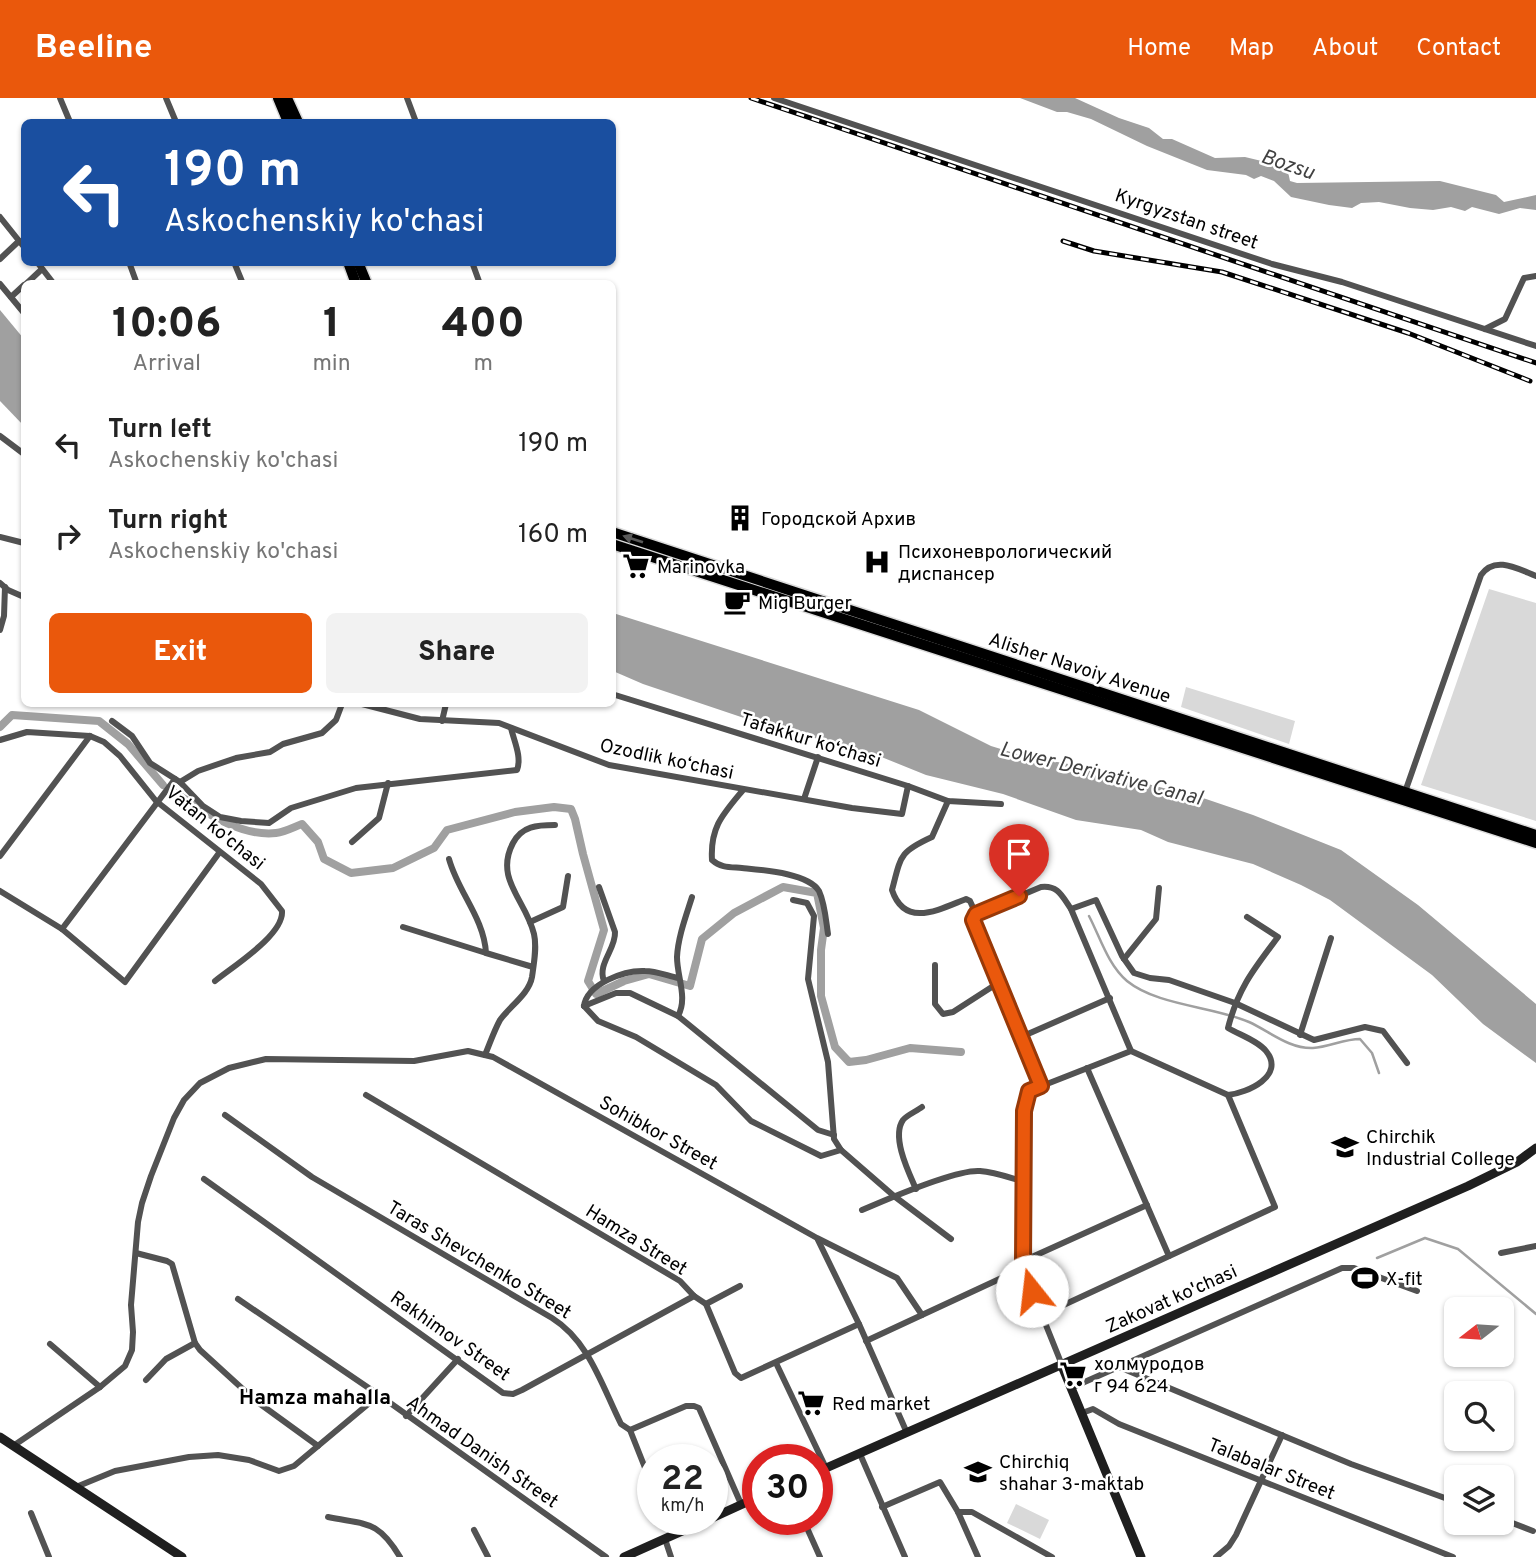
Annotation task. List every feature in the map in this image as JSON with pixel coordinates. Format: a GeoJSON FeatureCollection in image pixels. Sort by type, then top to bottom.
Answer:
{"type":"FeatureCollection","features":[{"type":"Feature","properties":{"kind":"main road"},"geometry":{"type":"LineString","coordinates":[[278,98],[288,119]]}},
{"type":"Feature","properties":{"kind":"main road"},"geometry":{"type":"LineString","coordinates":[[288,98],[297,119]]}},
{"type":"Feature","properties":{"kind":"main road","name":"Alisher Navoiy Avenue"},"geometry":{"type":"LineString","coordinates":[[616,534],[745,581],[1404,796],[1536,843]]}},
{"type":"Feature","properties":{"kind":"main road","name":"Alisher Navoiy Avenue"},"geometry":{"type":"LineString","coordinates":[[616,545],[745,581]]}},
{"type":"Feature","properties":{"kind":"main road","name":"Alisher Navoiy Avenue"},"geometry":{"type":"LineString","coordinates":[[1404,796],[1536,835]]}},
{"type":"Feature","properties":{"kind":"main road","name":"Zakovat ko'chasi"},"geometry":{"type":"LineString","coordinates":[[833,1465],[1468,1186],[1517,1162],[1536,1148]]}},
{"type":"Feature","properties":{"kind":"main road"},"geometry":{"type":"LineString","coordinates":[[1062,1366],[1141,1557]]}},
{"type":"Feature","properties":{"kind":"main road"},"geometry":{"type":"LineString","coordinates":[[0,1437],[182,1557]]}},
{"type":"Feature","properties":{"kind":"main road"},"geometry":{"type":"LineString","coordinates":[[728,1510],[741,1504]]}},
{"type":"Feature","properties":{"kind":"main road"},"geometry":{"type":"LineString","coordinates":[[624,1557],[674,1535]]}},
{"type":"Feature","properties":{"kind":"street"},"geometry":{"type":"LineString","coordinates":[[60,98],[69,119]]}},
{"type":"Feature","properties":{"kind":"street"},"geometry":{"type":"LineString","coordinates":[[166,98],[175,119]]}},
{"type":"Feature","properties":{"kind":"street"},"geometry":{"type":"LineString","coordinates":[[407,98],[415,119]]}},
{"type":"Feature","properties":{"kind":"street","name":"Kyrgyzstan street"},"geometry":{"type":"LineString","coordinates":[[774,98],[1272,264],[1342,282],[1536,346]]}},
{"type":"Feature","properties":{"kind":"street"},"geometry":{"type":"LineString","coordinates":[[1,221],[21,243]]}},
{"type":"Feature","properties":{"kind":"street"},"geometry":{"type":"LineString","coordinates":[[0,259],[19,241]]}},
{"type":"Feature","properties":{"kind":"street"},"geometry":{"type":"LineString","coordinates":[[40,266],[51,280]]}},
{"type":"Feature","properties":{"kind":"street"},"geometry":{"type":"LineString","coordinates":[[30,280],[42,269]]}},
{"type":"Feature","properties":{"kind":"street"},"geometry":{"type":"LineString","coordinates":[[1485,329],[1505,319],[1524,278],[1536,275]]}},
{"type":"Feature","properties":{"kind":"street"},"geometry":{"type":"LineString","coordinates":[[0,284],[21,309]]}},
{"type":"Feature","properties":{"kind":"street"},"geometry":{"type":"LineString","coordinates":[[11,297],[21,288]]}},
{"type":"Feature","properties":{"kind":"street"},"geometry":{"type":"LineString","coordinates":[[0,436],[21,452]]}},
{"type":"Feature","properties":{"kind":"street"},"geometry":{"type":"LineString","coordinates":[[0,537],[21,542]]}},
{"type":"Feature","properties":{"kind":"street"},"geometry":{"type":"LineString","coordinates":[[1404,796],[1477,584],[1488,567],[1504,564],[1536,576]]}},
{"type":"Feature","properties":{"kind":"street"},"geometry":{"type":"LineString","coordinates":[[2,585],[21,595]]}},
{"type":"Feature","properties":{"kind":"street"},"geometry":{"type":"LineString","coordinates":[[0,630],[4,616],[2,585]]}},
{"type":"Feature","properties":{"kind":"street","name":"Tafakkur ko‘chasi"},"geometry":{"type":"LineString","coordinates":[[616,695],[818,757],[948,801],[1001,804]]}},
{"type":"Feature","properties":{"kind":"street"},"geometry":{"type":"LineString","coordinates":[[62,929],[156,801],[178,780],[236,758],[253,757],[270,752],[283,744],[322,733],[336,720],[340,707]]}},
{"type":"Feature","properties":{"kind":"street","name":"Ozodlik ko‘chasi"},"geometry":{"type":"LineString","coordinates":[[374,707],[420,719],[499,723],[609,765],[743,790],[900,814],[903,812],[908,786]]}},
{"type":"Feature","properties":{"kind":"street"},"geometry":{"type":"LineString","coordinates":[[442,721],[445,707]]}},
{"type":"Feature","properties":{"kind":"street"},"geometry":{"type":"LineString","coordinates":[[112,721],[132,736],[150,763],[178,780],[202,806],[226,818],[265,824],[286,810],[356,788],[517,770],[518,755],[511,728]]}},
{"type":"Feature","properties":{"kind":"street","name":"Vatan ko'chasi"},"geometry":{"type":"LineString","coordinates":[[0,740],[27,732],[90,736],[104,742],[120,756],[156,801],[261,884],[282,911],[283,918],[269,938],[215,981]]}},
{"type":"Feature","properties":{"kind":"street"},"geometry":{"type":"LineString","coordinates":[[0,856],[90,736]]}},
{"type":"Feature","properties":{"kind":"street"},"geometry":{"type":"LineString","coordinates":[[804,799],[818,757]]}},
{"type":"Feature","properties":{"kind":"street"},"geometry":{"type":"LineString","coordinates":[[352,842],[379,818],[388,783]]}},
{"type":"Feature","properties":{"kind":"street"},"geometry":{"type":"LineString","coordinates":[[743,790],[719,819],[711,844],[712,860],[719,866],[757,869],[798,877],[811,883],[821,897],[828,934]]}},
{"type":"Feature","properties":{"kind":"street"},"geometry":{"type":"LineString","coordinates":[[948,801],[932,837],[910,848],[902,857],[892,890],[900,906],[911,912],[939,911],[966,899],[970,901],[976,914]]}},
{"type":"Feature","properties":{"kind":"street"},"geometry":{"type":"LineString","coordinates":[[13,1446],[100,1387],[125,1366],[132,1350],[131,1305],[138,1222],[150,1176],[184,1100],[200,1083],[229,1068],[266,1059],[414,1061],[460,1051],[485,1055],[502,1018],[527,989],[533,967],[535,948],[530,922],[506,872],[509,854],[518,835],[527,828],[555,825]]}},
{"type":"Feature","properties":{"kind":"street"},"geometry":{"type":"LineString","coordinates":[[0,891],[62,929],[122,981],[127,981],[219,853]]}},
{"type":"Feature","properties":{"kind":"street"},"geometry":{"type":"LineString","coordinates":[[449,859],[453,874],[471,905],[485,940],[486,953]]}},
{"type":"Feature","properties":{"kind":"street"},"geometry":{"type":"LineString","coordinates":[[530,922],[563,906],[568,876]]}},
{"type":"Feature","properties":{"kind":"street"},"geometry":{"type":"LineString","coordinates":[[599,887],[616,939],[602,971],[604,981]]}},
{"type":"Feature","properties":{"kind":"street"},"geometry":{"type":"LineString","coordinates":[[1041,1086],[973,920],[976,914],[1041,887],[1058,889],[1071,909],[1131,1051],[1228,1095],[1242,1093],[1265,1079],[1271,1061],[1261,1046],[1228,1028],[1234,1003],[1248,977],[1278,937],[1247,917]]}},
{"type":"Feature","properties":{"kind":"street"},"geometry":{"type":"LineString","coordinates":[[1124,959],[1156,919],[1159,888]]}},
{"type":"Feature","properties":{"kind":"street"},"geometry":{"type":"LineString","coordinates":[[678,1016],[683,1004],[678,978],[678,948],[692,897]]}},
{"type":"Feature","properties":{"kind":"street"},"geometry":{"type":"LineString","coordinates":[[793,900],[807,903],[814,916],[808,979],[828,1062],[834,1135],[841,1150],[894,1196],[951,1239]]}},
{"type":"Feature","properties":{"kind":"street"},"geometry":{"type":"LineString","coordinates":[[1071,909],[1096,900],[1124,959],[1134,973],[1169,980],[1234,1003],[1314,1040],[1365,1027],[1374,1028],[1383,1031],[1407,1062]]}},
{"type":"Feature","properties":{"kind":"street"},"geometry":{"type":"LineString","coordinates":[[403,927],[533,967]]}},
{"type":"Feature","properties":{"kind":"street"},"geometry":{"type":"LineString","coordinates":[[1300,1035],[1331,938]]}},
{"type":"Feature","properties":{"kind":"street"},"geometry":{"type":"LineString","coordinates":[[935,965],[935,1004],[943,1014],[953,1012],[998,983]]}},
{"type":"Feature","properties":{"kind":"street"},"geometry":{"type":"LineString","coordinates":[[584,1006],[585,999],[604,981],[646,971],[678,978]]}},
{"type":"Feature","properties":{"kind":"street"},"geometry":{"type":"LineString","coordinates":[[584,1006],[616,993],[630,993],[678,1016],[818,1130],[834,1135]]}},
{"type":"Feature","properties":{"kind":"street"},"geometry":{"type":"LineString","coordinates":[[1021,1037],[1110,998]]}},
{"type":"Feature","properties":{"kind":"street"},"geometry":{"type":"LineString","coordinates":[[584,1006],[598,1021],[636,1037],[716,1086],[751,1121],[821,1156],[841,1150]]}},
{"type":"Feature","properties":{"kind":"street"},"geometry":{"type":"LineString","coordinates":[[1062,1366],[1023,1264],[1024,1111],[1029,1091],[1131,1051]]}},
{"type":"Feature","properties":{"kind":"street","name":"Sohibkor Street"},"geometry":{"type":"LineString","coordinates":[[485,1055],[817,1238],[897,1278],[922,1315]]}},
{"type":"Feature","properties":{"kind":"street"},"geometry":{"type":"LineString","coordinates":[[1087,1068],[1169,1256]]}},
{"type":"Feature","properties":{"kind":"street","name":"Hamza Street"},"geometry":{"type":"LineString","coordinates":[[366,1095],[680,1281],[706,1304]]}},
{"type":"Feature","properties":{"kind":"street"},"geometry":{"type":"LineString","coordinates":[[1042,1315],[1275,1207],[1228,1095]]}},
{"type":"Feature","properties":{"kind":"street"},"geometry":{"type":"LineString","coordinates":[[916,1189],[905,1165],[899,1135],[903,1120],[922,1107]]}},
{"type":"Feature","properties":{"kind":"street","name":"Taras Shevchenko Street"},"geometry":{"type":"LineString","coordinates":[[225,1115],[312,1177],[563,1325],[575,1336],[587,1354],[621,1424],[630,1430],[637,1448]]}},
{"type":"Feature","properties":{"kind":"street"},"geometry":{"type":"LineString","coordinates":[[862,1210],[894,1196],[978,1170],[1022,1181]]}},
{"type":"Feature","properties":{"kind":"street","name":"Rakhimov Street"},"geometry":{"type":"LineString","coordinates":[[204,1179],[503,1393],[513,1394],[694,1296]]}},
{"type":"Feature","properties":{"kind":"street"},"geometry":{"type":"LineString","coordinates":[[866,1341],[1147,1205]]}},
{"type":"Feature","properties":{"kind":"street"},"geometry":{"type":"LineString","coordinates":[[817,1238],[908,1434]]}},
{"type":"Feature","properties":{"kind":"street"},"geometry":{"type":"LineString","coordinates":[[1501,1253],[1536,1246]]}},
{"type":"Feature","properties":{"kind":"street"},"geometry":{"type":"LineString","coordinates":[[136,1253],[172,1264],[195,1343],[200,1350],[230,1380],[318,1446]]}},
{"type":"Feature","properties":{"kind":"street"},"geometry":{"type":"LineString","coordinates":[[1071,1388],[1348,1266],[1417,1291]]}},
{"type":"Feature","properties":{"kind":"street"},"geometry":{"type":"LineString","coordinates":[[740,1286],[706,1304],[736,1373],[741,1378],[859,1324]]}},
{"type":"Feature","properties":{"kind":"street","name":"Ahmad Danish Street"},"geometry":{"type":"LineString","coordinates":[[238,1299],[379,1395],[606,1557]]}},
{"type":"Feature","properties":{"kind":"street"},"geometry":{"type":"LineString","coordinates":[[146,1380],[166,1359],[195,1343]]}},
{"type":"Feature","properties":{"kind":"street"},"geometry":{"type":"LineString","coordinates":[[50,1344],[100,1387]]}},
{"type":"Feature","properties":{"kind":"street"},"geometry":{"type":"LineString","coordinates":[[406,1416],[458,1359]]}},
{"type":"Feature","properties":{"kind":"street"},"geometry":{"type":"LineString","coordinates":[[776,1363],[811,1444]]}},
{"type":"Feature","properties":{"kind":"street"},"geometry":{"type":"LineString","coordinates":[[1119,1367],[1350,1464],[1444,1498]]}},
{"type":"Feature","properties":{"kind":"street"},"geometry":{"type":"LineString","coordinates":[[76,1487],[115,1471],[189,1457],[218,1455],[249,1460],[279,1471],[286,1470],[379,1395]]}},
{"type":"Feature","properties":{"kind":"street"},"geometry":{"type":"LineString","coordinates":[[630,1430],[686,1406],[699,1408],[741,1504]]}},
{"type":"Feature","properties":{"kind":"street","name":"Talabalar Street"},"geometry":{"type":"LineString","coordinates":[[1082,1413],[1093,1409],[1119,1424],[1453,1557]]}},
{"type":"Feature","properties":{"kind":"street"},"geometry":{"type":"LineString","coordinates":[[1216,1557],[1229,1546],[1236,1535],[1282,1435]]}},
{"type":"Feature","properties":{"kind":"street"},"geometry":{"type":"LineString","coordinates":[[860,1454],[905,1557]]}},
{"type":"Feature","properties":{"kind":"street"},"geometry":{"type":"LineString","coordinates":[[882,1507],[940,1482],[958,1512],[978,1557]]}},
{"type":"Feature","properties":{"kind":"street"},"geometry":{"type":"LineString","coordinates":[[958,1512],[972,1512],[1052,1557]]}},
{"type":"Feature","properties":{"kind":"street"},"geometry":{"type":"LineString","coordinates":[[31,1513],[49,1557]]}},
{"type":"Feature","properties":{"kind":"street"},"geometry":{"type":"LineString","coordinates":[[328,1517],[371,1525],[384,1533],[400,1557]]}},
{"type":"Feature","properties":{"kind":"street"},"geometry":{"type":"LineString","coordinates":[[1514,1524],[1533,1531]]}},
{"type":"Feature","properties":{"kind":"street"},"geometry":{"type":"LineString","coordinates":[[474,1530],[488,1557]]}},
{"type":"Feature","properties":{"kind":"street"},"geometry":{"type":"LineString","coordinates":[[810,1535],[820,1557]]}},
{"type":"Feature","properties":{"kind":"street"},"geometry":{"type":"LineString","coordinates":[[665,1539],[671,1557]]}},
{"type":"Feature","properties":{"kind":"shaded area"},"geometry":{"type":"Polygon","coordinates":[[[1489,589],[1536,603],[1536,821],[1421,785],[1489,589]]]}},
{"type":"Feature","properties":{"kind":"shaded area"},"geometry":{"type":"Polygon","coordinates":[[[1186,687],[1295,721],[1289,744],[1181,707],[1186,687]]]}},
{"type":"Feature","properties":{"kind":"shaded area"},"geometry":{"type":"Polygon","coordinates":[[[1016,1504],[1049,1520],[1040,1539],[1007,1523],[1016,1504]]]}},
{"type":"Feature","properties":{"kind":"water","name":"Bozsu"},"geometry":{"type":"Polygon","coordinates":[[[1020,98],[1075,98],[1149,128],[1163,139],[1172,139],[1215,158],[1245,157],[1287,167],[1290,181],[1297,183],[1440,181],[1496,195],[1504,202],[1536,195],[1536,210],[1520,208],[1499,214],[1472,207],[1465,211],[1451,207],[1433,210],[1379,202],[1361,203],[1352,208],[1291,197],[1274,181],[1261,176],[1254,179],[1246,175],[1207,170],[1147,146],[1091,119],[1057,112],[1020,98]]]}},
{"type":"Feature","properties":{"kind":"water"},"geometry":{"type":"Polygon","coordinates":[[[0,310],[21,335],[21,423],[0,401],[0,310]]]}},
{"type":"Feature","properties":{"kind":"water","name":"Lower Derivative Canal"},"geometry":{"type":"Polygon","coordinates":[[[616,614],[919,710],[991,746],[1206,799],[1341,850],[1418,905],[1536,1004],[1536,1063],[1483,1024],[1432,975],[1330,900],[1253,864],[1168,842],[1141,830],[1076,820],[1003,794],[926,775],[879,756],[747,719],[616,672],[616,614]]]}},
{"type":"Feature","properties":{"kind":"waterway"},"geometry":{"type":"LineString","coordinates":[[0,727],[12,715],[99,721],[128,744],[163,785]]}},
{"type":"Feature","properties":{"kind":"waterway"},"geometry":{"type":"LineString","coordinates":[[172,791],[221,821],[248,831],[276,833],[302,824],[318,842],[324,859],[351,873],[393,868],[434,848],[447,830],[515,812],[554,807],[571,809],[604,930],[588,981],[596,994],[624,981],[649,974],[690,986],[702,939],[734,913],[783,887],[817,893],[824,928],[821,996],[835,1047],[849,1062],[910,1048],[961,1052]]}},
{"type":"Feature","properties":{"kind":"waterway"},"geometry":{"type":"LineString","coordinates":[[1089,916],[1115,967],[1127,981],[1140,989],[1169,1001],[1249,1022],[1280,1039],[1304,1048],[1360,1039],[1372,1053],[1379,1073]]}},
{"type":"Feature","properties":{"kind":"waterway"},"geometry":{"type":"LineString","coordinates":[[1377,1258],[1425,1238],[1458,1249],[1536,1314]]}},
{"type":"Feature","properties":{"kind":"railway"},"geometry":{"type":"LineString","coordinates":[[751,98],[1536,363]]}},
{"type":"Feature","properties":{"kind":"railway"},"geometry":{"type":"LineString","coordinates":[[1063,241],[1094,251],[1222,272],[1408,333],[1530,381]]}},
{"type":"Feature","properties":{"kind":"place","name":"Городской Архив"},"geometry":{"type":"Point","coordinates":[740,518]}},
{"type":"Feature","properties":{"kind":"place","name":"Психоневрологический диспансер"},"geometry":{"type":"Point","coordinates":[877,562]}},
{"type":"Feature","properties":{"kind":"place","name":"Marinovka"},"geometry":{"type":"Point","coordinates":[636,566]}},
{"type":"Feature","properties":{"kind":"place","name":"Mig Burger"},"geometry":{"type":"Point","coordinates":[737,602]}},
{"type":"Feature","properties":{"kind":"place","name":"Chirchik Industrial College"},"geometry":{"type":"Point","coordinates":[1345,1147]}},
{"type":"Feature","properties":{"kind":"place","name":"X-fit"},"geometry":{"type":"Point","coordinates":[1365,1278]}},
{"type":"Feature","properties":{"kind":"place","name":"холмуродов г 94 624"},"geometry":{"type":"Point","coordinates":[1073,1374]}},
{"type":"Feature","properties":{"kind":"place","name":"Red market"},"geometry":{"type":"Point","coordinates":[811,1403]}},
{"type":"Feature","properties":{"kind":"place","name":"Chirchiq shahar 3-maktab"},"geometry":{"type":"Point","coordinates":[978,1472]}},
{"type":"Feature","properties":{"kind":"district","name":"Hamza mahalla"},"geometry":{"type":"Point","coordinates":[315,1397]}},
{"type":"Feature","properties":{"kind":"route"},"geometry":{"type":"LineString","coordinates":[[1019,896],[976,914],[973,920],[1041,1086],[1029,1091],[1024,1111],[1023,1268],[1032,1291]]}}]}
